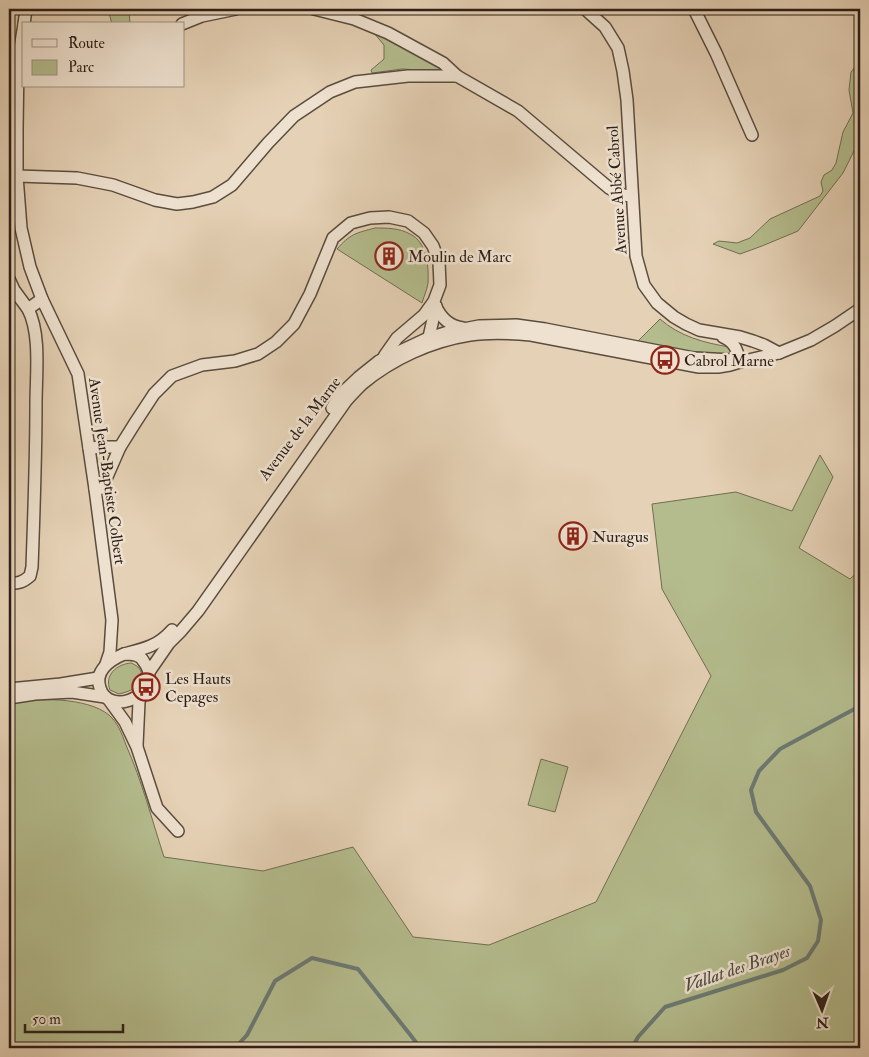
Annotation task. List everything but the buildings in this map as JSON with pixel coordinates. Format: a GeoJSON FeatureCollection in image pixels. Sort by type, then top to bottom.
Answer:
{"type":"FeatureCollection","features":[{"type":"Feature","properties":{"kind":"street","name":"Avenue Jean-Baptiste Colbert"},"geometry":{"type":"LineString","coordinates":[[24,22],[26,9]]}},
{"type":"Feature","properties":{"kind":"street"},"geometry":{"type":"LineString","coordinates":[[185,23],[202,16],[236,9]]}},
{"type":"Feature","properties":{"kind":"street"},"geometry":{"type":"LineString","coordinates":[[314,9],[354,19],[388,33],[443,63],[457,76],[518,111],[609,188],[632,196]]}},
{"type":"Feature","properties":{"kind":"street","name":"Avenue Abbé Cabrol"},"geometry":{"type":"LineString","coordinates":[[585,9],[605,26],[618,48],[623,71],[627,100],[636,256],[644,285],[657,303],[674,317],[699,330],[740,337],[764,345],[779,353]]}},
{"type":"Feature","properties":{"kind":"street"},"geometry":{"type":"LineString","coordinates":[[694,9],[716,53],[752,135]]}},
{"type":"Feature","properties":{"kind":"street","name":"Avenue Jean-Baptiste Colbert"},"geometry":{"type":"LineString","coordinates":[[22,37],[18,61],[17,176],[21,228],[30,267],[42,299],[78,374],[112,620],[110,652],[106,664]]}},
{"type":"Feature","properties":{"kind":"street"},"geometry":{"type":"LineString","coordinates":[[17,176],[77,178],[113,185],[155,200],[177,204],[193,202],[213,197],[232,185],[294,116],[330,92],[355,82],[408,76],[457,76]]}},
{"type":"Feature","properties":{"kind":"street"},"geometry":{"type":"LineString","coordinates":[[95,489],[102,488],[120,447],[154,394],[172,376],[202,365],[235,361],[258,354],[276,342],[294,324],[310,294],[333,238],[351,223],[370,218],[389,217],[408,221],[424,233],[433,246],[438,262],[440,285],[424,343],[412,336],[412,326]]}},
{"type":"Feature","properties":{"kind":"street"},"geometry":{"type":"LineString","coordinates":[[9,279],[34,321],[36,351],[32,567],[30,576],[25,581],[17,584],[9,583]]}},
{"type":"Feature","properties":{"kind":"street"},"geometry":{"type":"LineString","coordinates":[[28,309],[42,299]]}},
{"type":"Feature","properties":{"kind":"street"},"geometry":{"type":"LineString","coordinates":[[383,359],[398,338],[435,303]]}},
{"type":"Feature","properties":{"kind":"street"},"geometry":{"type":"LineString","coordinates":[[435,303],[445,321],[455,327],[465,329]]}},
{"type":"Feature","properties":{"kind":"street","name":"Avenue de la Marne"},"geometry":{"type":"LineString","coordinates":[[149,672],[169,643],[198,611],[346,401],[361,385],[382,369],[424,343],[471,335],[504,333],[531,335],[699,367],[718,367],[779,353],[811,340],[835,326],[858,309]]}},
{"type":"Feature","properties":{"kind":"street","name":"Avenue de la Marne"},"geometry":{"type":"LineString","coordinates":[[124,654],[150,647],[170,632],[187,612],[341,394],[359,377],[383,359],[465,329],[480,326],[516,325],[694,358],[725,359],[740,362]]}},
{"type":"Feature","properties":{"kind":"street"},"geometry":{"type":"LineString","coordinates":[[717,334],[734,343],[740,362]]}},
{"type":"Feature","properties":{"kind":"street"},"geometry":{"type":"LineString","coordinates":[[89,448],[120,447]]}},
{"type":"Feature","properties":{"kind":"street"},"geometry":{"type":"LineString","coordinates":[[137,747],[138,702],[150,679],[147,665],[141,658],[124,654],[106,664],[100,672],[98,684],[101,692],[125,722],[137,747],[157,808],[178,831]]}},
{"type":"Feature","properties":{"kind":"street"},"geometry":{"type":"LineString","coordinates":[[9,689],[98,678]]}},
{"type":"Feature","properties":{"kind":"street"},"geometry":{"type":"LineString","coordinates":[[9,698],[35,694],[72,692],[118,702],[127,701],[142,692]]}},
{"type":"Feature","properties":{"kind":"green space"},"geometry":{"type":"Polygon","coordinates":[[[108,9],[129,9],[130,22],[111,22],[108,9]]]}},
{"type":"Feature","properties":{"kind":"green space"},"geometry":{"type":"Polygon","coordinates":[[[374,33],[442,67],[442,70],[402,69],[372,73],[371,70],[384,59],[384,45],[374,33]]]}},
{"type":"Feature","properties":{"kind":"green space"},"geometry":{"type":"Polygon","coordinates":[[[860,61],[860,139],[843,173],[798,231],[740,254],[713,244],[719,241],[737,243],[750,238],[770,219],[820,196],[823,191],[821,182],[824,175],[832,170],[836,163],[843,132],[853,113],[849,90],[851,72],[860,61]]]}},
{"type":"Feature","properties":{"kind":"green space"},"geometry":{"type":"Polygon","coordinates":[[[375,228],[402,231],[416,238],[420,243],[426,256],[428,270],[428,286],[422,303],[337,249],[354,235],[375,228]]]}},
{"type":"Feature","properties":{"kind":"green space"},"geometry":{"type":"Polygon","coordinates":[[[660,319],[684,334],[701,341],[730,347],[732,350],[730,353],[724,354],[685,351],[638,341],[660,319]]]}},
{"type":"Feature","properties":{"kind":"green space"},"geometry":{"type":"Polygon","coordinates":[[[820,455],[833,477],[799,548],[850,579],[860,570],[860,1048],[9,1048],[9,704],[32,700],[60,700],[88,705],[109,715],[119,729],[132,759],[164,857],[263,871],[353,847],[413,937],[489,945],[596,902],[711,676],[662,589],[652,504],[736,492],[792,511],[820,455]]]}},
{"type":"Feature","properties":{"kind":"green space"},"geometry":{"type":"Polygon","coordinates":[[[131,663],[141,672],[142,676],[138,684],[131,690],[119,694],[110,690],[109,680],[113,671],[131,663]]]}},
{"type":"Feature","properties":{"kind":"green space"},"geometry":{"type":"Polygon","coordinates":[[[541,759],[568,767],[555,812],[528,805],[541,759]]]}},
{"type":"Feature","properties":{"kind":"waterway","name":"Vallat des Brayes"},"geometry":{"type":"LineString","coordinates":[[632,1048],[638,1037],[665,1007],[783,970],[807,958],[818,941],[821,920],[810,886],[756,812],[751,790],[759,771],[780,749],[860,706]]}},
{"type":"Feature","properties":{"kind":"waterway","name":"Vallat des Brayes"},"geometry":{"type":"LineString","coordinates":[[235,1048],[247,1035],[275,981],[312,958],[358,969],[420,1048]]}},
{"type":"Feature","properties":{"kind":"place","name":"Moulin de Marc"},"geometry":{"type":"Point","coordinates":[389,256]}},
{"type":"Feature","properties":{"kind":"place","name":"Cabrol Marne"},"geometry":{"type":"Point","coordinates":[665,360]}},
{"type":"Feature","properties":{"kind":"place","name":"Nuragus"},"geometry":{"type":"Point","coordinates":[573,536]}},
{"type":"Feature","properties":{"kind":"place","name":"Les Hauts Cepages"},"geometry":{"type":"Point","coordinates":[146,687]}}]}
